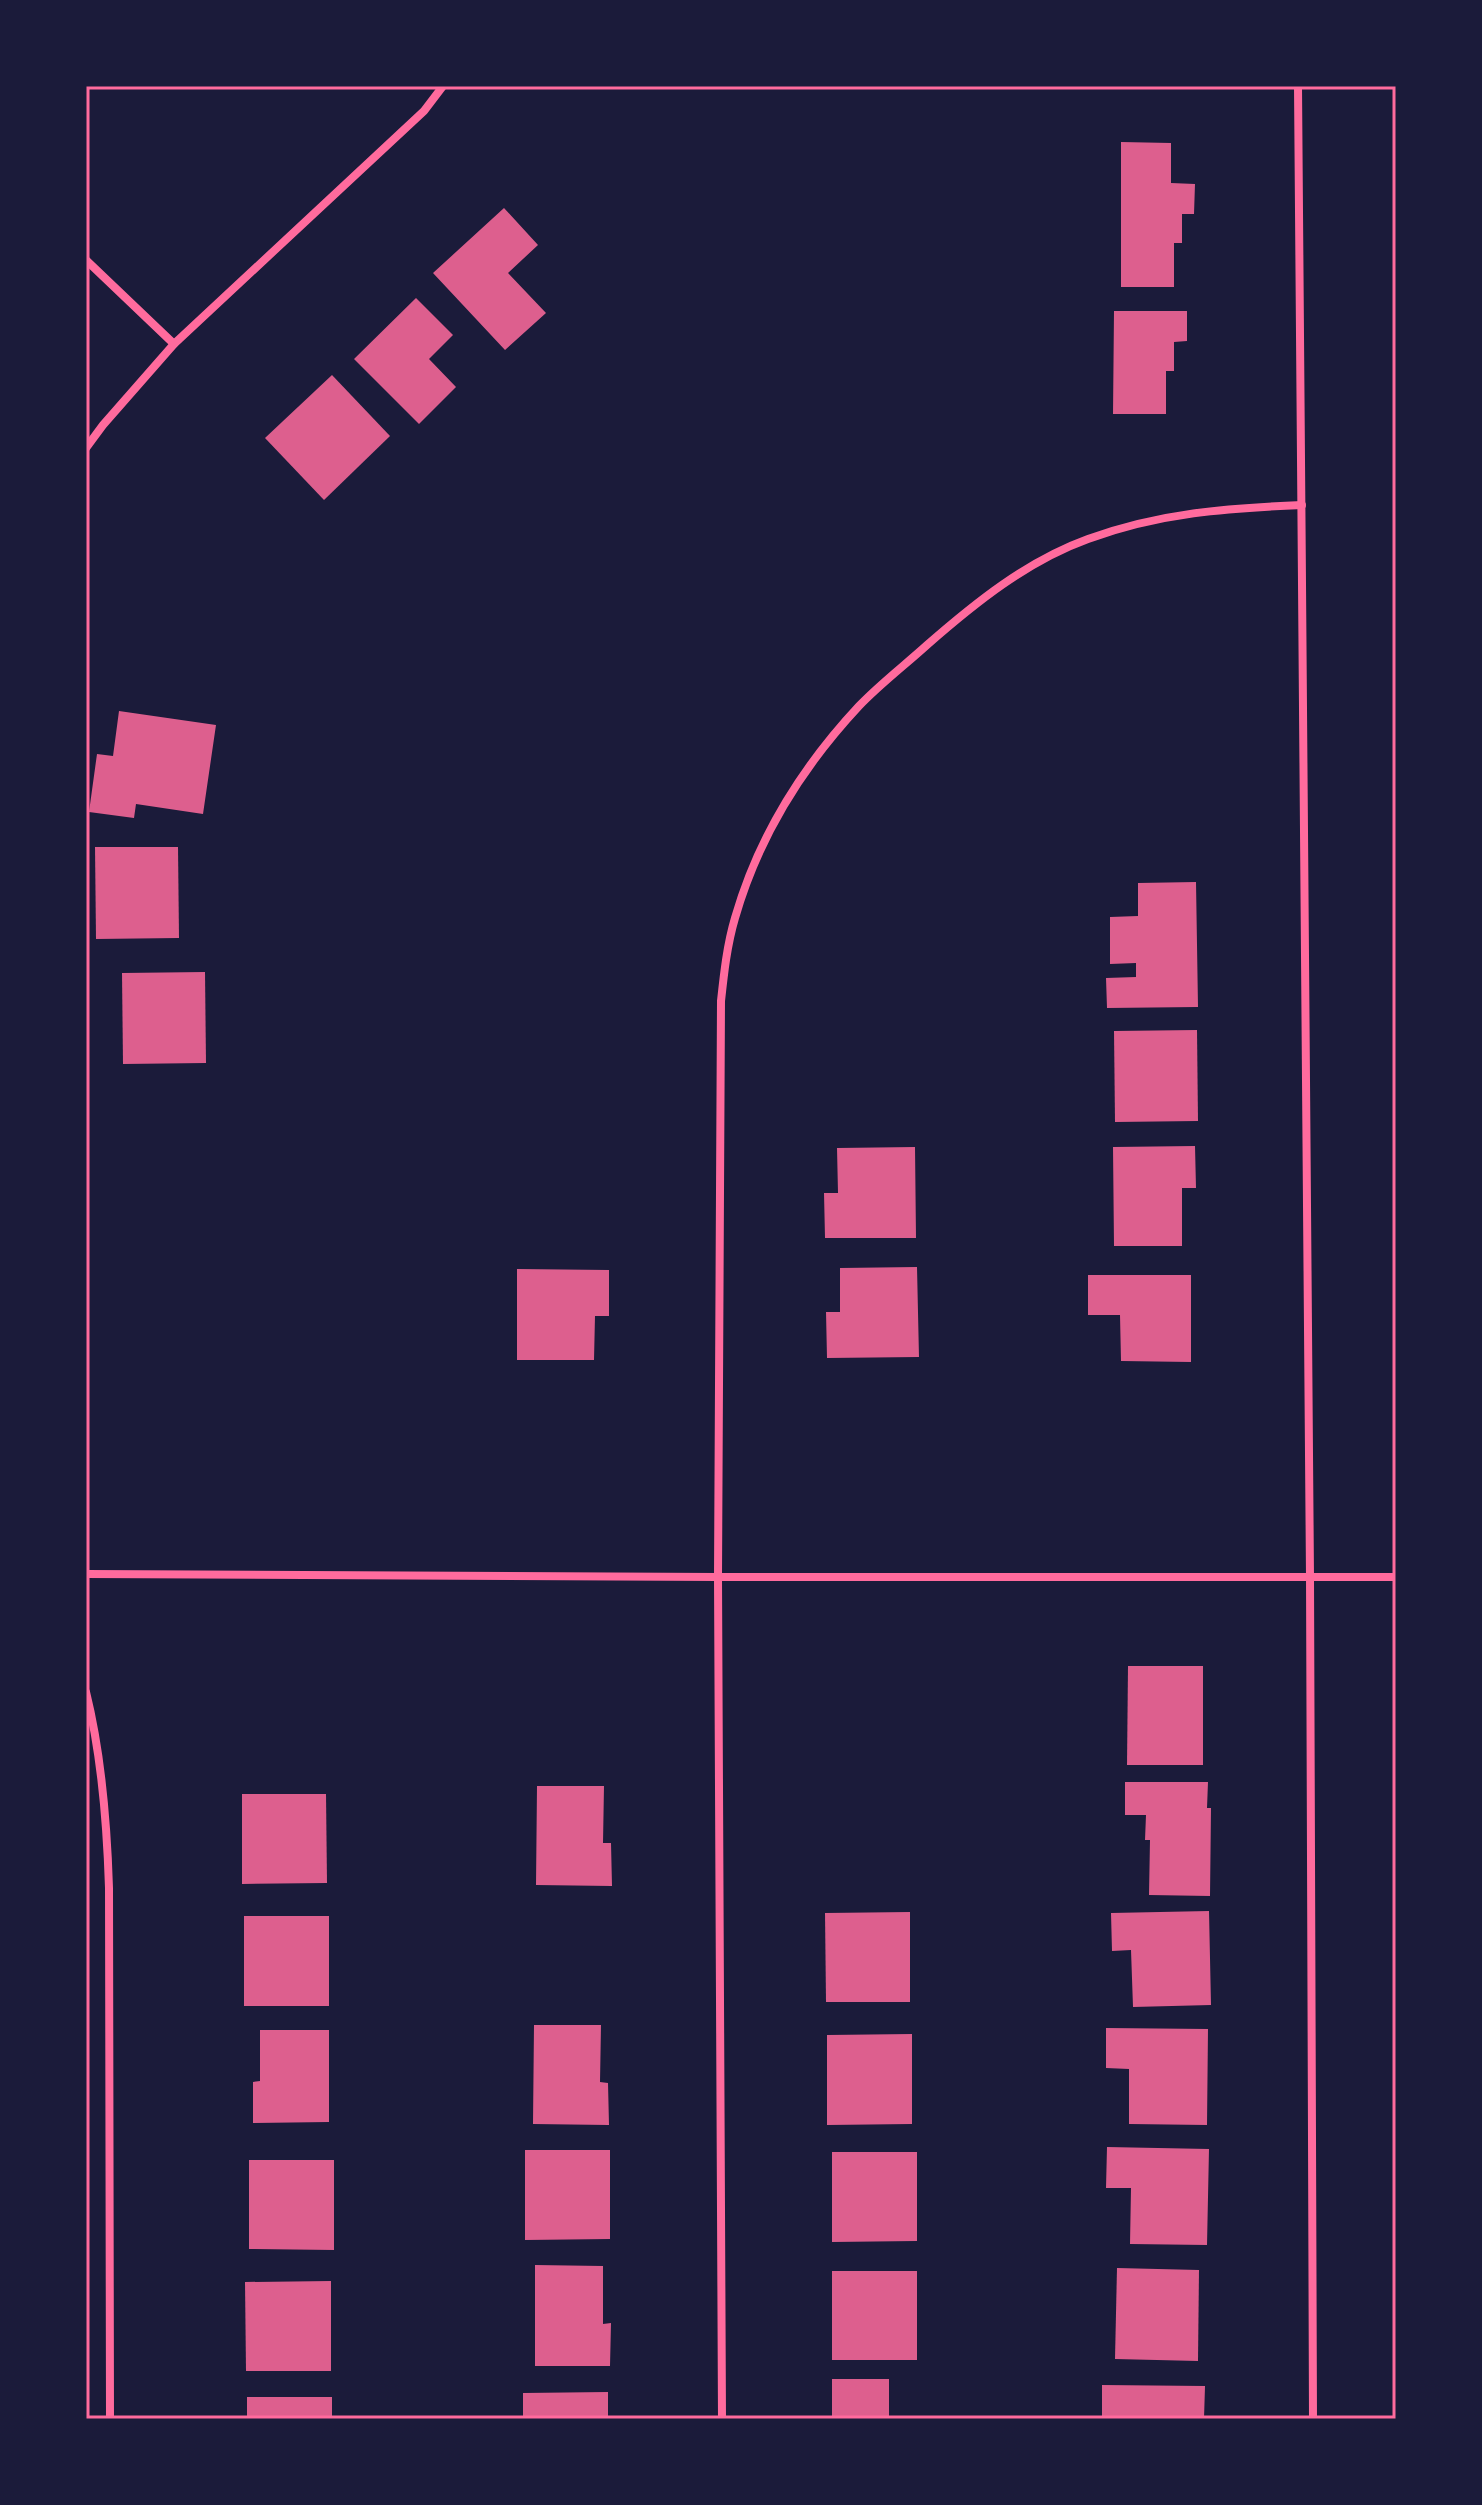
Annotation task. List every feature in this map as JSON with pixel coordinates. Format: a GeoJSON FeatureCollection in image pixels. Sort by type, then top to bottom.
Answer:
{"type":"FeatureCollection","features":[{"type":"Feature","properties":{"kind":"street"},"geometry":{"type":"LineString","coordinates":[[86,448],[174,344],[424,111],[443,86]]}},
{"type":"Feature","properties":{"kind":"street"},"geometry":{"type":"LineString","coordinates":[[1298,86],[1310,1577],[1313,2419]]}},
{"type":"Feature","properties":{"kind":"street"},"geometry":{"type":"LineString","coordinates":[[86,260],[174,344]]}},
{"type":"Feature","properties":{"kind":"street"},"geometry":{"type":"LineString","coordinates":[[722,2419],[718,1577],[721,1001],[735,918],[754,863],[775,819],[819,752],[861,703],[968,609],[1031,566],[1086,540],[1160,517],[1236,507],[1302,505]]}},
{"type":"Feature","properties":{"kind":"street"},"geometry":{"type":"LineString","coordinates":[[86,1574],[1396,1577]]}},
{"type":"Feature","properties":{"kind":"street"},"geometry":{"type":"LineString","coordinates":[[86,1692],[98,1752],[109,1875],[110,2419]]}},
{"type":"Feature","properties":{"kind":"building"},"geometry":{"type":"Polygon","coordinates":[[[1121,142],[1171,143],[1171,183],[1195,184],[1194,214],[1182,214],[1182,243],[1174,243],[1174,287],[1121,287],[1121,142]]]}},
{"type":"Feature","properties":{"kind":"building"},"geometry":{"type":"Polygon","coordinates":[[[504,208],[538,245],[508,273],[546,313],[505,350],[433,273],[504,208]]]}},
{"type":"Feature","properties":{"kind":"building"},"geometry":{"type":"Polygon","coordinates":[[[416,298],[453,335],[429,359],[456,387],[419,424],[354,359],[416,298]]]}},
{"type":"Feature","properties":{"kind":"building"},"geometry":{"type":"Polygon","coordinates":[[[1114,311],[1187,311],[1187,341],[1174,342],[1174,371],[1166,371],[1166,414],[1113,414],[1114,311]]]}},
{"type":"Feature","properties":{"kind":"building"},"geometry":{"type":"Polygon","coordinates":[[[332,375],[390,436],[324,500],[265,438],[332,375]]]}},
{"type":"Feature","properties":{"kind":"building"},"geometry":{"type":"Polygon","coordinates":[[[1393,670],[1396,670],[1396,721],[1393,721],[1393,670]]]}},
{"type":"Feature","properties":{"kind":"building"},"geometry":{"type":"Polygon","coordinates":[[[119,711],[216,725],[203,814],[136,804],[134,818],[89,812],[97,754],[113,756],[119,711]]]}},
{"type":"Feature","properties":{"kind":"building"},"geometry":{"type":"Polygon","coordinates":[[[95,847],[178,847],[179,938],[96,939],[95,847]]]}},
{"type":"Feature","properties":{"kind":"building"},"geometry":{"type":"Polygon","coordinates":[[[1196,882],[1198,1007],[1107,1008],[1106,978],[1136,977],[1136,963],[1110,964],[1110,917],[1138,916],[1138,883],[1196,882]]]}},
{"type":"Feature","properties":{"kind":"building"},"geometry":{"type":"Polygon","coordinates":[[[205,972],[206,1063],[123,1064],[122,973],[205,972]]]}},
{"type":"Feature","properties":{"kind":"building"},"geometry":{"type":"Polygon","coordinates":[[[1197,1030],[1198,1121],[1115,1122],[1114,1031],[1197,1030]]]}},
{"type":"Feature","properties":{"kind":"building"},"geometry":{"type":"Polygon","coordinates":[[[1195,1146],[1196,1188],[1182,1188],[1182,1246],[1114,1246],[1113,1147],[1195,1146]]]}},
{"type":"Feature","properties":{"kind":"building"},"geometry":{"type":"Polygon","coordinates":[[[915,1147],[916,1238],[825,1238],[824,1193],[838,1193],[837,1148],[915,1147]]]}},
{"type":"Feature","properties":{"kind":"building"},"geometry":{"type":"Polygon","coordinates":[[[917,1267],[919,1357],[827,1358],[826,1312],[840,1312],[840,1268],[917,1267]]]}},
{"type":"Feature","properties":{"kind":"building"},"geometry":{"type":"Polygon","coordinates":[[[517,1269],[609,1270],[609,1316],[595,1316],[594,1360],[517,1360],[517,1269]]]}},
{"type":"Feature","properties":{"kind":"building"},"geometry":{"type":"Polygon","coordinates":[[[1088,1275],[1191,1275],[1191,1362],[1121,1361],[1120,1315],[1088,1315],[1088,1275]]]}},
{"type":"Feature","properties":{"kind":"building"},"geometry":{"type":"Polygon","coordinates":[[[1128,1666],[1203,1666],[1203,1765],[1127,1765],[1128,1666]]]}},
{"type":"Feature","properties":{"kind":"building"},"geometry":{"type":"Polygon","coordinates":[[[1125,1782],[1208,1782],[1207,1808],[1211,1808],[1210,1896],[1149,1895],[1150,1840],[1145,1840],[1146,1815],[1125,1815],[1125,1782]]]}},
{"type":"Feature","properties":{"kind":"building"},"geometry":{"type":"Polygon","coordinates":[[[537,1786],[604,1786],[603,1843],[611,1843],[612,1886],[536,1885],[537,1786]]]}},
{"type":"Feature","properties":{"kind":"building"},"geometry":{"type":"Polygon","coordinates":[[[242,1794],[326,1794],[327,1883],[242,1884],[242,1794]]]}},
{"type":"Feature","properties":{"kind":"building"},"geometry":{"type":"Polygon","coordinates":[[[1209,1911],[1211,2005],[1133,2007],[1131,1950],[1112,1951],[1111,1913],[1209,1911]]]}},
{"type":"Feature","properties":{"kind":"building"},"geometry":{"type":"Polygon","coordinates":[[[910,1912],[910,2002],[826,2002],[825,1913],[910,1912]]]}},
{"type":"Feature","properties":{"kind":"building"},"geometry":{"type":"Polygon","coordinates":[[[244,1916],[329,1916],[329,2006],[244,2006],[244,1916]]]}},
{"type":"Feature","properties":{"kind":"building"},"geometry":{"type":"Polygon","coordinates":[[[534,2025],[601,2025],[600,2082],[608,2083],[609,2125],[533,2124],[534,2025]]]}},
{"type":"Feature","properties":{"kind":"building"},"geometry":{"type":"Polygon","coordinates":[[[1106,2028],[1208,2029],[1207,2125],[1129,2124],[1129,2069],[1106,2068],[1106,2028]]]}},
{"type":"Feature","properties":{"kind":"building"},"geometry":{"type":"Polygon","coordinates":[[[260,2030],[329,2030],[329,2122],[253,2123],[253,2082],[260,2081],[260,2030]]]}},
{"type":"Feature","properties":{"kind":"building"},"geometry":{"type":"Polygon","coordinates":[[[912,2034],[912,2124],[827,2125],[827,2035],[912,2034]]]}},
{"type":"Feature","properties":{"kind":"building"},"geometry":{"type":"Polygon","coordinates":[[[1107,2147],[1209,2149],[1207,2245],[1130,2244],[1131,2188],[1106,2188],[1107,2147]]]}},
{"type":"Feature","properties":{"kind":"building"},"geometry":{"type":"Polygon","coordinates":[[[525,2150],[610,2150],[610,2239],[525,2240],[525,2150]]]}},
{"type":"Feature","properties":{"kind":"building"},"geometry":{"type":"Polygon","coordinates":[[[832,2152],[917,2152],[917,2241],[832,2242],[832,2152]]]}},
{"type":"Feature","properties":{"kind":"building"},"geometry":{"type":"Polygon","coordinates":[[[249,2160],[334,2160],[334,2250],[249,2249],[249,2160]]]}},
{"type":"Feature","properties":{"kind":"building"},"geometry":{"type":"Polygon","coordinates":[[[535,2265],[603,2266],[603,2324],[611,2323],[610,2366],[535,2366],[535,2265]]]}},
{"type":"Feature","properties":{"kind":"building"},"geometry":{"type":"Polygon","coordinates":[[[1117,2268],[1199,2270],[1198,2361],[1115,2359],[1117,2268]]]}},
{"type":"Feature","properties":{"kind":"building"},"geometry":{"type":"Polygon","coordinates":[[[832,2271],[917,2271],[917,2360],[832,2360],[832,2271]]]}},
{"type":"Feature","properties":{"kind":"building"},"geometry":{"type":"Polygon","coordinates":[[[331,2281],[331,2371],[246,2371],[245,2282],[331,2281]]]}},
{"type":"Feature","properties":{"kind":"building"},"geometry":{"type":"Polygon","coordinates":[[[832,2379],[889,2379],[889,2419],[832,2419],[832,2379]]]}},
{"type":"Feature","properties":{"kind":"building"},"geometry":{"type":"Polygon","coordinates":[[[1102,2385],[1205,2386],[1204,2419],[1102,2419],[1102,2385]]]}},
{"type":"Feature","properties":{"kind":"building"},"geometry":{"type":"Polygon","coordinates":[[[608,2392],[608,2419],[523,2419],[523,2393],[608,2392]]]}},
{"type":"Feature","properties":{"kind":"building"},"geometry":{"type":"Polygon","coordinates":[[[247,2397],[332,2397],[332,2419],[247,2419],[247,2397]]]}}]}
